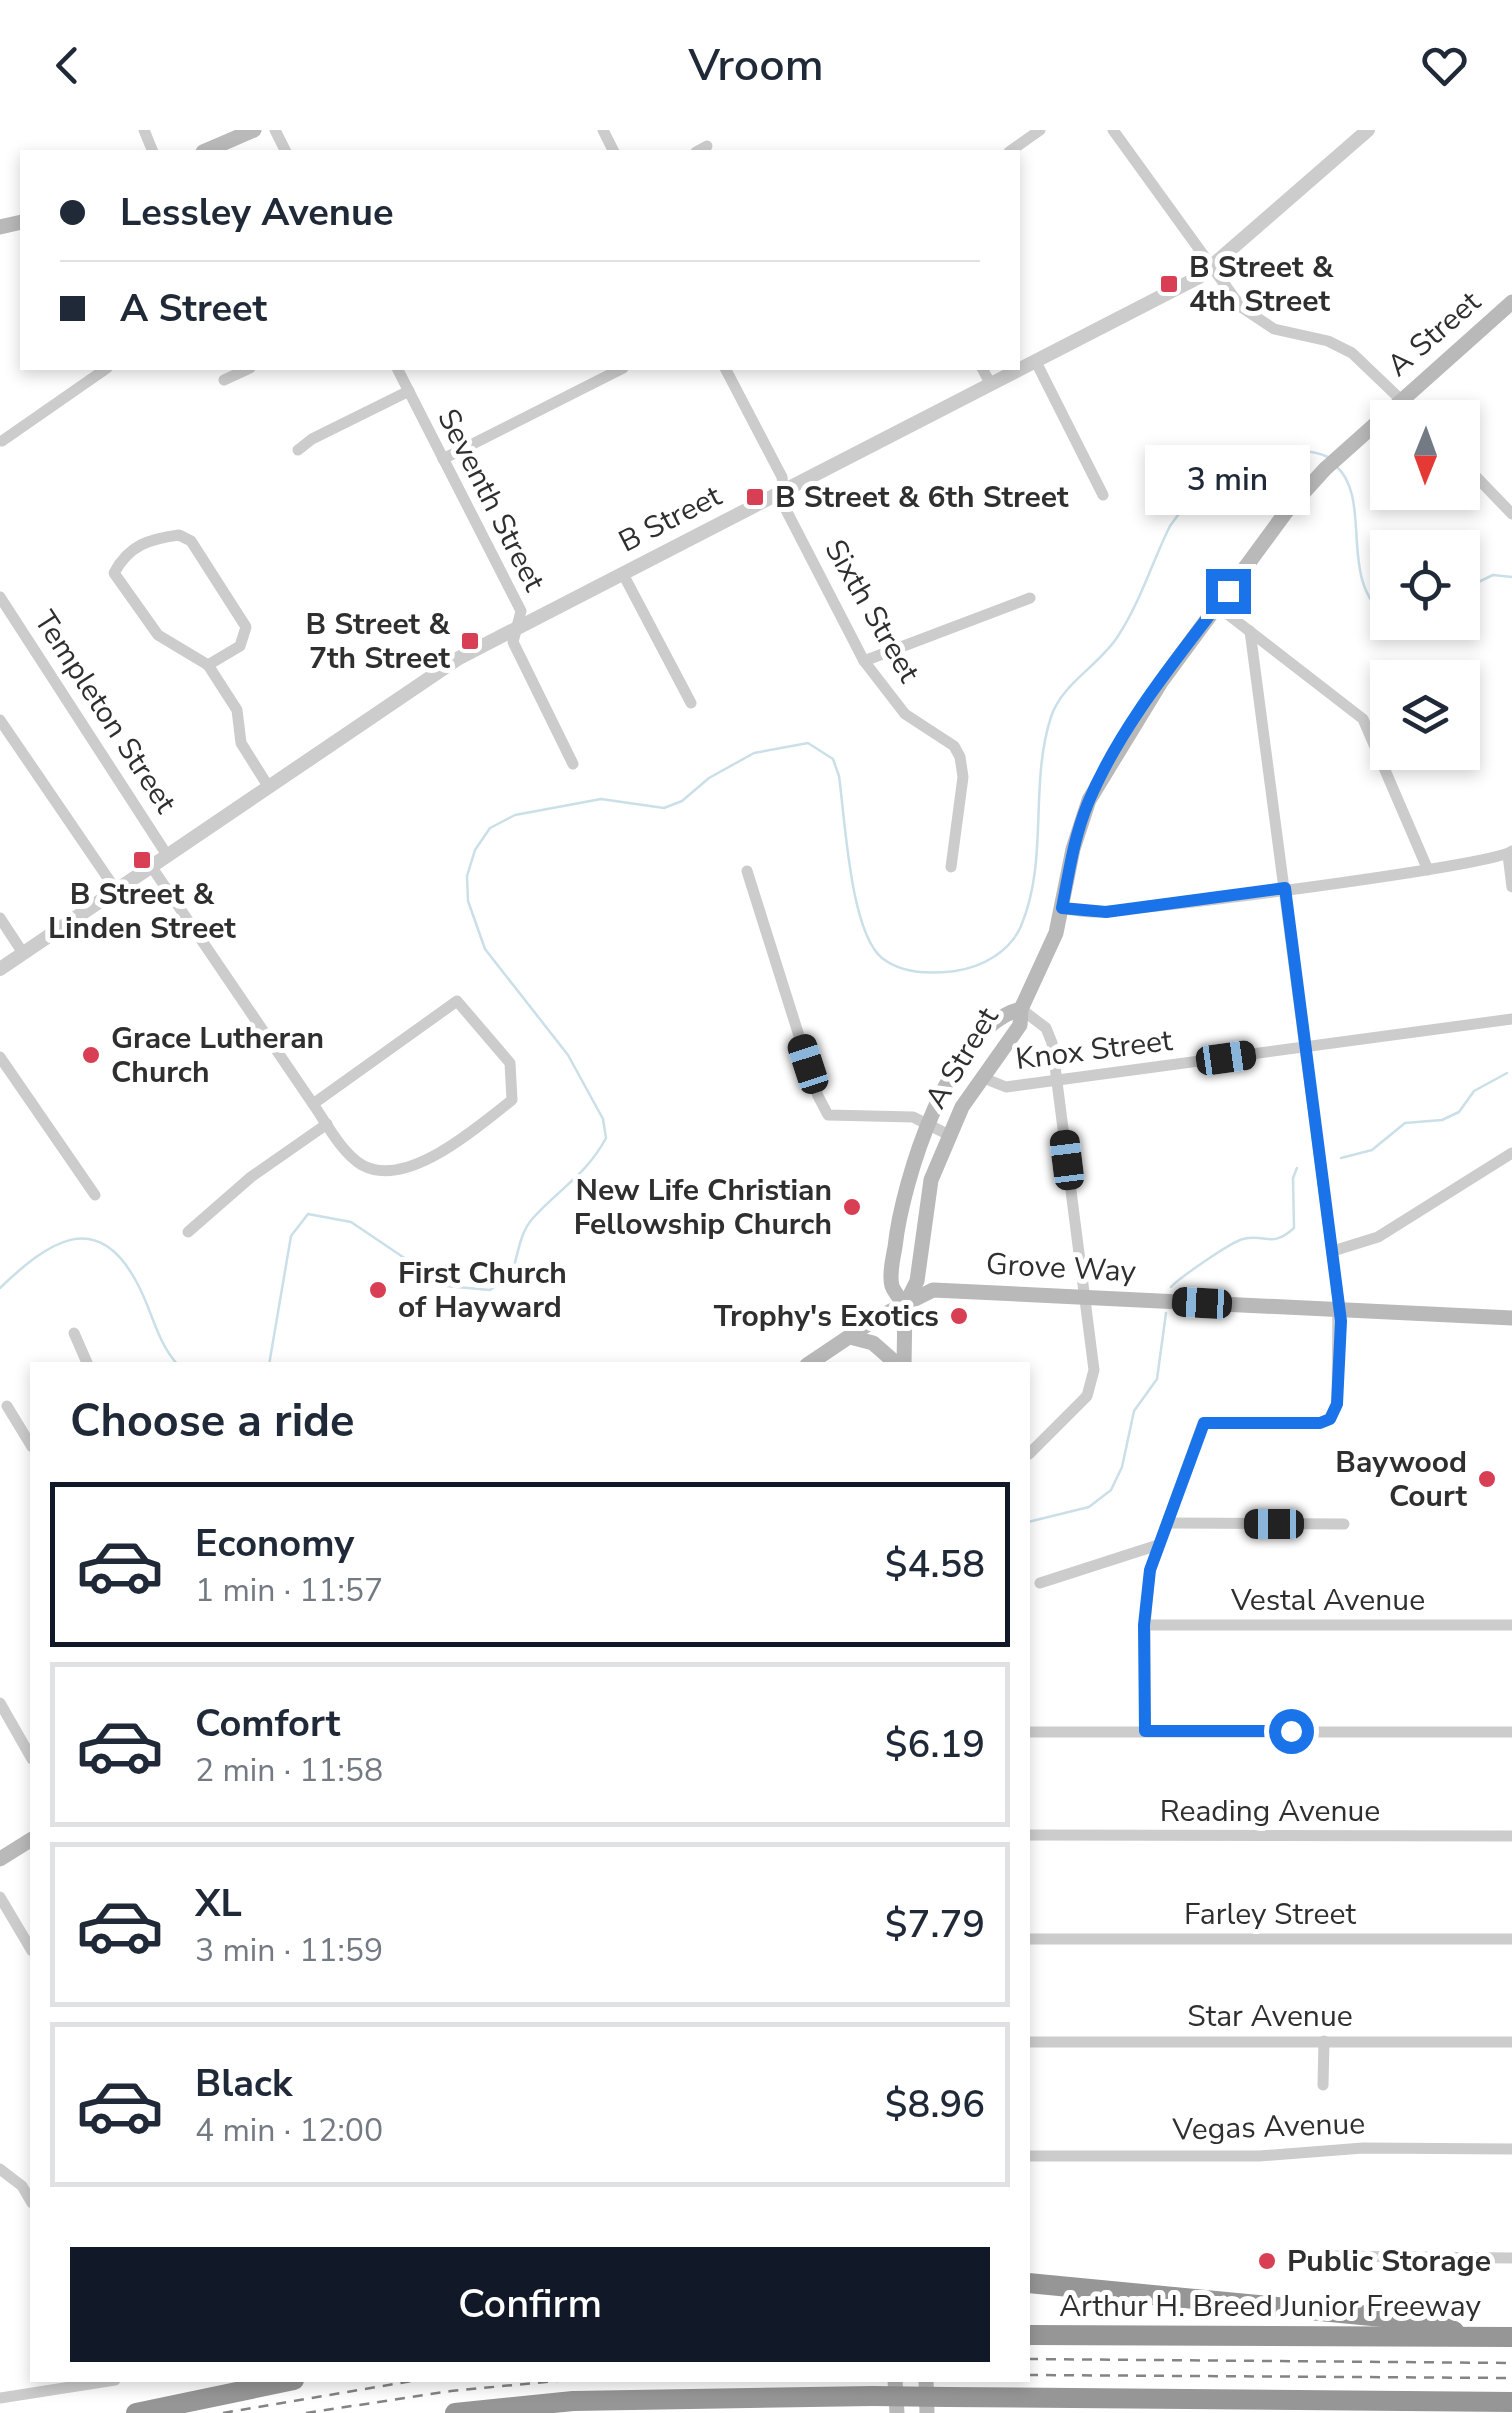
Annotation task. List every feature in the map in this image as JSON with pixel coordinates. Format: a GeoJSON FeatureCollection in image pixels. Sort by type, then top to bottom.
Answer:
{"type":"FeatureCollection","features":[{"type":"Feature","properties":{"kind":"highway"},"geometry":{"type":"LineString","coordinates":[[1030,2283],[1424,2321],[1470,2336]]}},
{"type":"Feature","properties":{"kind":"highway","name":"Arthur H. Breed Junior Freeway"},"geometry":{"type":"LineString","coordinates":[[1030,2335],[1512,2337]]}},
{"type":"Feature","properties":{"kind":"highway"},"geometry":{"type":"LineString","coordinates":[[136,2413],[265,2384]]}},
{"type":"Feature","properties":{"kind":"highway"},"geometry":{"type":"LineString","coordinates":[[454,2413],[573,2401],[873,2396],[1512,2404]]}},
{"type":"Feature","properties":{"kind":"highway"},"geometry":{"type":"LineString","coordinates":[[1435,2413],[1512,2404]]}},
{"type":"Feature","properties":{"kind":"main road"},"geometry":{"type":"LineString","coordinates":[[208,150],[254,130]]}},
{"type":"Feature","properties":{"kind":"main road","name":"A Street"},"geometry":{"type":"LineString","coordinates":[[1401,400],[1512,302]]}},
{"type":"Feature","properties":{"kind":"main road","name":"A Street"},"geometry":{"type":"LineString","coordinates":[[1021,1008],[1003,1013],[979,1040],[927,1123],[907,1174],[896,1232],[892,1288],[906,1305],[918,1281],[927,1198],[948,1134],[981,1076],[1020,1025],[1021,1008],[1050,949],[1077,835],[1094,789],[1131,726],[1286,512],[1370,428]]}},
{"type":"Feature","properties":{"kind":"main road","name":"Grove Way"},"geometry":{"type":"LineString","coordinates":[[812,1362],[933,1290],[1512,1318]]}},
{"type":"Feature","properties":{"kind":"main road"},"geometry":{"type":"LineString","coordinates":[[901,1362],[906,1305]]}},
{"type":"Feature","properties":{"kind":"main road"},"geometry":{"type":"LineString","coordinates":[[850,1337],[873,1343],[897,1362]]}},
{"type":"Feature","properties":{"kind":"main road"},"geometry":{"type":"LineString","coordinates":[[0,1859],[30,1840]]}},
{"type":"Feature","properties":{"kind":"main road"},"geometry":{"type":"LineString","coordinates":[[896,2382],[897,2413]]}},
{"type":"Feature","properties":{"kind":"main road"},"geometry":{"type":"LineString","coordinates":[[926,2382],[927,2413]]}},
{"type":"Feature","properties":{"kind":"street"},"geometry":{"type":"LineString","coordinates":[[1011,150],[1040,130]]}},
{"type":"Feature","properties":{"kind":"street"},"geometry":{"type":"LineString","coordinates":[[1113,130],[1235,302],[1256,320],[1352,353],[1401,400]]}},
{"type":"Feature","properties":{"kind":"street","name":"B Street"},"geometry":{"type":"LineString","coordinates":[[0,969],[459,658],[1036,362],[1210,268],[1368,130]]}},
{"type":"Feature","properties":{"kind":"street"},"geometry":{"type":"LineString","coordinates":[[1036,362],[1103,495]]}},
{"type":"Feature","properties":{"kind":"street"},"geometry":{"type":"LineString","coordinates":[[2,441],[104,370]]}},
{"type":"Feature","properties":{"kind":"street"},"geometry":{"type":"LineString","coordinates":[[224,380],[246,370]]}},
{"type":"Feature","properties":{"kind":"street","name":"Seventh Street"},"geometry":{"type":"LineString","coordinates":[[398,370],[521,611],[513,642],[573,764]]}},
{"type":"Feature","properties":{"kind":"street"},"geometry":{"type":"LineString","coordinates":[[443,459],[619,370]]}},
{"type":"Feature","properties":{"kind":"street","name":"Sixth Street"},"geometry":{"type":"LineString","coordinates":[[726,370],[782,477],[785,508],[864,660],[905,714],[954,746],[960,758],[964,777],[951,867]]}},
{"type":"Feature","properties":{"kind":"street"},"geometry":{"type":"LineString","coordinates":[[983,370],[991,385]]}},
{"type":"Feature","properties":{"kind":"street"},"geometry":{"type":"LineString","coordinates":[[298,450],[312,438],[409,390]]}},
{"type":"Feature","properties":{"kind":"street"},"geometry":{"type":"LineString","coordinates":[[1480,477],[1507,500],[1512,514]]}},
{"type":"Feature","properties":{"kind":"street"},"geometry":{"type":"LineString","coordinates":[[208,665],[240,646],[246,628],[191,541],[179,535],[150,539],[124,554],[114,573],[158,635],[208,665],[237,710],[242,743],[268,786]]}},
{"type":"Feature","properties":{"kind":"street"},"geometry":{"type":"LineString","coordinates":[[623,574],[690,703]]}},
{"type":"Feature","properties":{"kind":"street","name":"Templeton Street"},"geometry":{"type":"LineString","coordinates":[[0,597],[167,855]]}},
{"type":"Feature","properties":{"kind":"street"},"geometry":{"type":"LineString","coordinates":[[864,660],[1030,598]]}},
{"type":"Feature","properties":{"kind":"street"},"geometry":{"type":"LineString","coordinates":[[1217,606],[1363,719],[1428,870]]}},
{"type":"Feature","properties":{"kind":"street"},"geometry":{"type":"LineString","coordinates":[[1145,1731],[1144,1625],[1158,1544],[1170,1523],[1204,1423],[1307,1423],[1330,1419],[1337,1404],[1340,1310],[1250,630]]}},
{"type":"Feature","properties":{"kind":"street"},"geometry":{"type":"LineString","coordinates":[[0,720],[116,890]]}},
{"type":"Feature","properties":{"kind":"street"},"geometry":{"type":"LineString","coordinates":[[1062,908],[1106,912],[1428,870],[1510,853],[1512,887]]}},
{"type":"Feature","properties":{"kind":"street"},"geometry":{"type":"LineString","coordinates":[[151,866],[313,1104],[327,1124],[360,1164],[381,1172],[404,1171],[512,1100],[510,1063],[457,1001],[313,1104]]}},
{"type":"Feature","properties":{"kind":"street"},"geometry":{"type":"LineString","coordinates":[[747,870],[818,1096],[828,1115],[841,1118],[889,1114],[927,1123],[948,1134]]}},
{"type":"Feature","properties":{"kind":"street"},"geometry":{"type":"LineString","coordinates":[[0,918],[23,953]]}},
{"type":"Feature","properties":{"kind":"street"},"geometry":{"type":"LineString","coordinates":[[1021,1008],[1050,1034],[1094,1370],[1092,1388],[1030,1454]]}},
{"type":"Feature","properties":{"kind":"street","name":"Knox Street"},"geometry":{"type":"LineString","coordinates":[[981,1076],[1006,1087],[1512,1019]]}},
{"type":"Feature","properties":{"kind":"street"},"geometry":{"type":"LineString","coordinates":[[0,1058],[94,1195]]}},
{"type":"Feature","properties":{"kind":"street"},"geometry":{"type":"LineString","coordinates":[[188,1232],[251,1178],[327,1124]]}},
{"type":"Feature","properties":{"kind":"street"},"geometry":{"type":"LineString","coordinates":[[1332,1251],[1378,1237],[1512,1153]]}},
{"type":"Feature","properties":{"kind":"street"},"geometry":{"type":"LineString","coordinates":[[74,1333],[87,1362]]}},
{"type":"Feature","properties":{"kind":"street"},"geometry":{"type":"LineString","coordinates":[[7,1406],[30,1444]]}},
{"type":"Feature","properties":{"kind":"street"},"geometry":{"type":"LineString","coordinates":[[1170,1523],[1344,1524]]}},
{"type":"Feature","properties":{"kind":"street"},"geometry":{"type":"LineString","coordinates":[[1040,1584],[1158,1544]]}},
{"type":"Feature","properties":{"kind":"street","name":"Vestal Avenue"},"geometry":{"type":"LineString","coordinates":[[1144,1625],[1512,1624]]}},
{"type":"Feature","properties":{"kind":"street"},"geometry":{"type":"LineString","coordinates":[[0,1704],[30,1755]]}},
{"type":"Feature","properties":{"kind":"street"},"geometry":{"type":"LineString","coordinates":[[1030,1732],[1512,1732]]}},
{"type":"Feature","properties":{"kind":"street","name":"Reading Avenue"},"geometry":{"type":"LineString","coordinates":[[1030,1835],[1512,1836]]}},
{"type":"Feature","properties":{"kind":"street"},"geometry":{"type":"LineString","coordinates":[[0,1898],[30,1948]]}},
{"type":"Feature","properties":{"kind":"street","name":"Farley Street"},"geometry":{"type":"LineString","coordinates":[[1030,1939],[1512,1940]]}},
{"type":"Feature","properties":{"kind":"street","name":"Star Avenue"},"geometry":{"type":"LineString","coordinates":[[1030,2042],[1512,2042]]}},
{"type":"Feature","properties":{"kind":"street"},"geometry":{"type":"LineString","coordinates":[[1324,2042],[1324,2085]]}},
{"type":"Feature","properties":{"kind":"street","name":"Vegas Avenue"},"geometry":{"type":"LineString","coordinates":[[1030,2156],[1260,2156],[1362,2148],[1512,2149]]}},
{"type":"Feature","properties":{"kind":"street"},"geometry":{"type":"LineString","coordinates":[[0,2169],[22,2186],[30,2200]]}},
{"type":"Feature","properties":{"kind":"street"},"geometry":{"type":"LineString","coordinates":[[1327,2256],[1512,2258]]}},
{"type":"Feature","properties":{"kind":"street"},"geometry":{"type":"LineString","coordinates":[[0,2398],[100,2382]]}},
{"type":"Feature","properties":{"kind":"waterway"},"geometry":{"type":"LineString","coordinates":[[270,1362],[291,1236],[308,1214],[351,1222],[446,1286],[490,1290],[511,1275],[522,1238],[533,1218],[581,1171],[606,1138],[603,1119],[568,1055],[485,949],[468,901],[467,876],[475,850],[490,828],[515,815],[601,799],[664,808],[682,801],[709,778],[754,753],[808,743],[833,759],[839,776],[856,900],[871,944],[882,958],[908,970],[927,972],[955,971],[985,962],[1016,935],[1029,901],[1037,849],[1041,769],[1056,705],[1118,636],[1170,526],[1178,515],[1269,459],[1309,452],[1328,457]]}},
{"type":"Feature","properties":{"kind":"waterway"},"geometry":{"type":"LineString","coordinates":[[1336,466],[1353,499],[1359,563],[1370,598]]}},
{"type":"Feature","properties":{"kind":"waterway"},"geometry":{"type":"LineString","coordinates":[[1480,581],[1493,575],[1512,577]]}},
{"type":"Feature","properties":{"kind":"waterway"},"geometry":{"type":"LineString","coordinates":[[1341,1158],[1372,1150],[1405,1123],[1442,1120],[1459,1112],[1474,1091],[1507,1073]]}},
{"type":"Feature","properties":{"kind":"waterway"},"geometry":{"type":"LineString","coordinates":[[1171,1287],[1243,1239],[1280,1238],[1294,1228],[1293,1178],[1297,1168]]}},
{"type":"Feature","properties":{"kind":"waterway"},"geometry":{"type":"LineString","coordinates":[[0,1288],[53,1246],[88,1239],[104,1245],[121,1258],[136,1281],[164,1346],[176,1362]]}},
{"type":"Feature","properties":{"kind":"waterway"},"geometry":{"type":"LineString","coordinates":[[1030,1522],[1089,1507],[1111,1490],[1122,1467],[1134,1411],[1157,1379],[1166,1313]]}},
{"type":"Feature","properties":{"kind":"railway"},"geometry":{"type":"LineString","coordinates":[[1030,2359],[1512,2363]]}},
{"type":"Feature","properties":{"kind":"railway"},"geometry":{"type":"LineString","coordinates":[[1030,2375],[1512,2378]]}},
{"type":"Feature","properties":{"kind":"railway"},"geometry":{"type":"LineString","coordinates":[[223,2413],[406,2382]]}},
{"type":"Feature","properties":{"kind":"railway"},"geometry":{"type":"LineString","coordinates":[[306,2413],[451,2391],[545,2382]]}},
{"type":"Feature","properties":{"kind":"place","name":"B Street & 4th Street"},"geometry":{"type":"Point","coordinates":[1169,284]}},
{"type":"Feature","properties":{"kind":"place","name":"B Street & 6th Street"},"geometry":{"type":"Point","coordinates":[755,497]}},
{"type":"Feature","properties":{"kind":"place","name":"B Street & 7th Street"},"geometry":{"type":"Point","coordinates":[470,641]}},
{"type":"Feature","properties":{"kind":"place","name":"B Street & Linden Street"},"geometry":{"type":"Point","coordinates":[142,860]}},
{"type":"Feature","properties":{"kind":"place","name":"Grace Lutheran Church"},"geometry":{"type":"Point","coordinates":[91,1055]}},
{"type":"Feature","properties":{"kind":"place","name":"New Life Christian Fellowship Church"},"geometry":{"type":"Point","coordinates":[852,1207]}},
{"type":"Feature","properties":{"kind":"place","name":"First Church of Hayward"},"geometry":{"type":"Point","coordinates":[378,1290]}},
{"type":"Feature","properties":{"kind":"place","name":"Trophy's Exotics"},"geometry":{"type":"Point","coordinates":[959,1316]}},
{"type":"Feature","properties":{"kind":"place","name":"Baywood Court"},"geometry":{"type":"Point","coordinates":[1487,1479]}},
{"type":"Feature","properties":{"kind":"place","name":"Public Storage"},"geometry":{"type":"Point","coordinates":[1267,2261]}},
{"type":"Feature","properties":{"kind":"route"},"geometry":{"type":"LineString","coordinates":[[1228,591],[1160,682],[1094,789],[1073,848],[1062,908],[1106,912],[1285,888],[1341,1321],[1337,1404],[1330,1419],[1320,1423],[1204,1423],[1150,1570],[1144,1625],[1145,1731],[1291,1731]]}}]}
